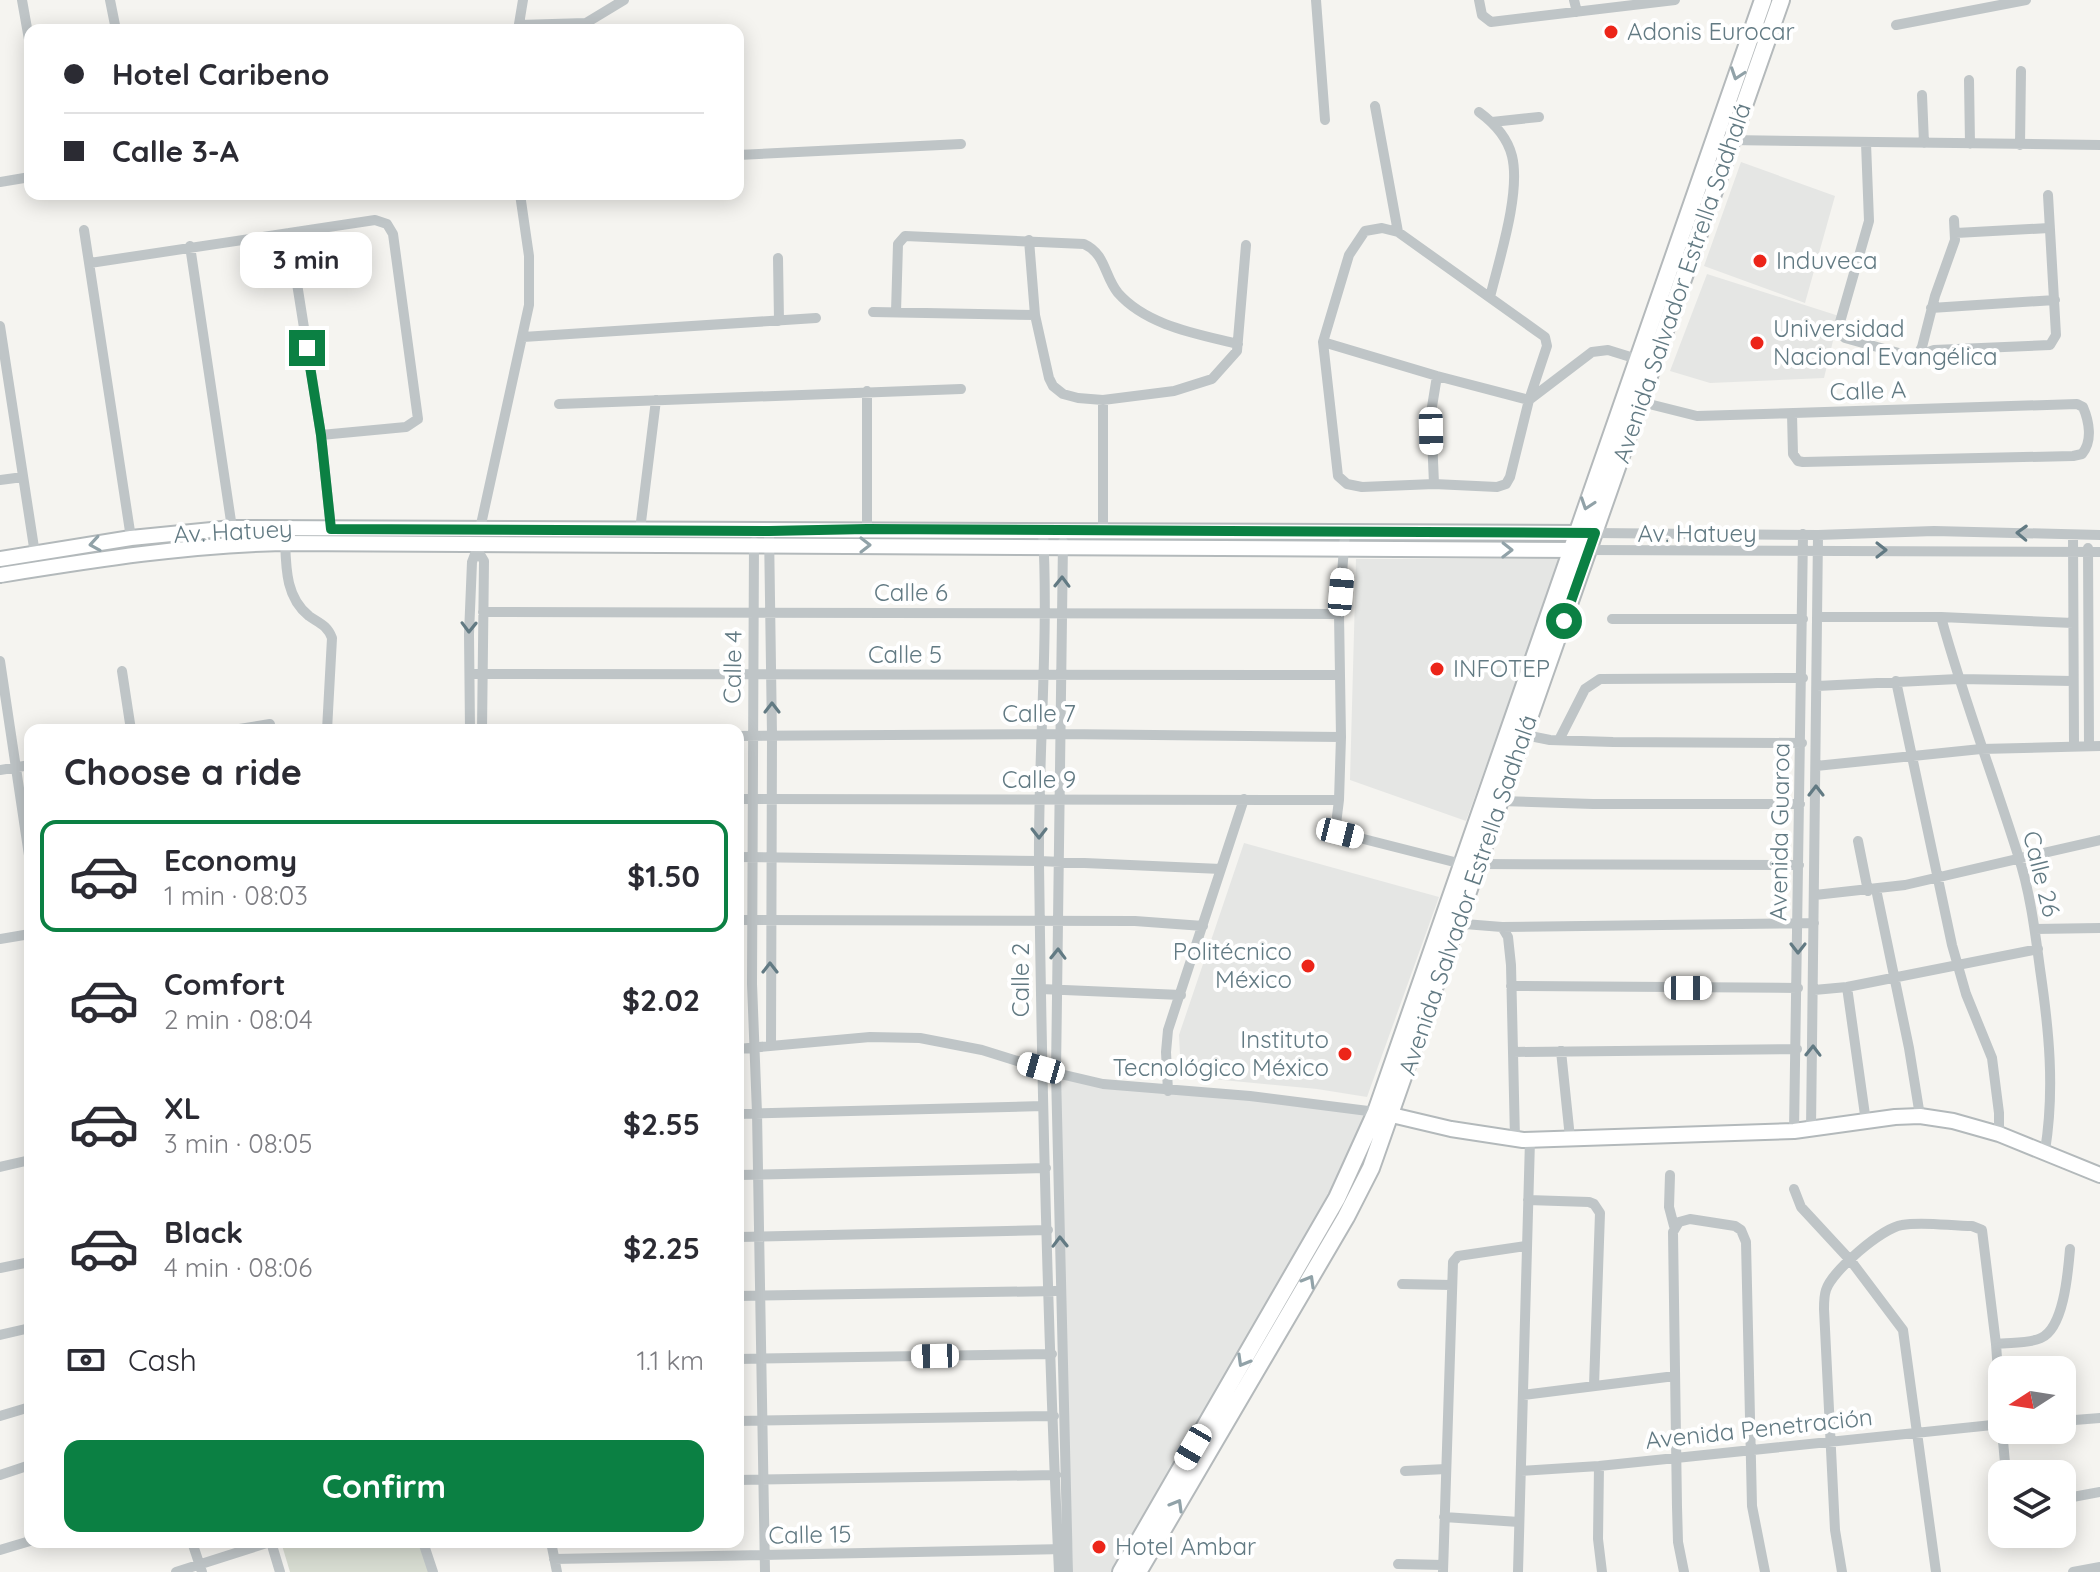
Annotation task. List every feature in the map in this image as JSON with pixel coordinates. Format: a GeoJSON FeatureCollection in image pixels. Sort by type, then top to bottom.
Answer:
{"type":"FeatureCollection","features":[{"type":"Feature","properties":{"kind":"highway","name":"Avenida Salvador Estrella Sadhalá"},"geometry":{"type":"LineString","coordinates":[[1469,864],[1500,801],[1595,533],[1632,400],[1637,359],[1763,0]]}},
{"type":"Feature","properties":{"kind":"highway","name":"Avenida Salvador Estrella Sadhalá"},"geometry":{"type":"LineString","coordinates":[[1138,1572],[1346,1217],[1371,1168],[1384,1113],[1576,534],[1632,400],[1733,140],[1781,0]]}},
{"type":"Feature","properties":{"kind":"highway","name":"Avenida Salvador Estrella Sadhalá"},"geometry":{"type":"LineString","coordinates":[[1121,1572],[1384,1113]]}},
{"type":"Feature","properties":{"kind":"main road","name":"Av. Hatuey"},"geometry":{"type":"LineString","coordinates":[[0,559],[131,538],[232,528],[285,536],[479,541],[761,538],[867,529],[1043,531],[1063,539],[1345,541],[1595,533]]}},
{"type":"Feature","properties":{"kind":"main road","name":"Av. Hatuey"},"geometry":{"type":"LineString","coordinates":[[0,575],[331,529],[479,541],[640,530],[761,538],[1044,547],[1063,539],[1103,531],[1589,550]]}},
{"type":"Feature","properties":{"kind":"main road"},"geometry":{"type":"LineString","coordinates":[[1384,1113],[1462,1131],[1523,1140],[1794,1131],[1920,1116],[1953,1121],[1999,1134],[2100,1175]]}},
{"type":"Feature","properties":{"kind":"street"},"geometry":{"type":"LineString","coordinates":[[22,0],[26,24]]}},
{"type":"Feature","properties":{"kind":"street"},"geometry":{"type":"LineString","coordinates":[[110,0],[115,24]]}},
{"type":"Feature","properties":{"kind":"street"},"geometry":{"type":"LineString","coordinates":[[519,24],[523,0]]}},
{"type":"Feature","properties":{"kind":"street"},"geometry":{"type":"LineString","coordinates":[[553,24],[591,22],[624,0]]}},
{"type":"Feature","properties":{"kind":"street"},"geometry":{"type":"LineString","coordinates":[[1316,0],[1325,120]]}},
{"type":"Feature","properties":{"kind":"street"},"geometry":{"type":"LineString","coordinates":[[1479,0],[1485,20],[1496,22],[1675,0]]}},
{"type":"Feature","properties":{"kind":"street"},"geometry":{"type":"LineString","coordinates":[[1574,0],[1577,12]]}},
{"type":"Feature","properties":{"kind":"street"},"geometry":{"type":"LineString","coordinates":[[1896,25],[2026,0]]}},
{"type":"Feature","properties":{"kind":"street"},"geometry":{"type":"LineString","coordinates":[[2020,145],[2021,71]]}},
{"type":"Feature","properties":{"kind":"street"},"geometry":{"type":"LineString","coordinates":[[1969,80],[1970,144]]}},
{"type":"Feature","properties":{"kind":"street"},"geometry":{"type":"LineString","coordinates":[[1922,95],[1924,143]]}},
{"type":"Feature","properties":{"kind":"street"},"geometry":{"type":"LineString","coordinates":[[1375,106],[1398,232]]}},
{"type":"Feature","properties":{"kind":"street"},"geometry":{"type":"LineString","coordinates":[[1479,112],[1492,122],[1507,143],[1513,167],[1505,235],[1490,297]]}},
{"type":"Feature","properties":{"kind":"street"},"geometry":{"type":"LineString","coordinates":[[1492,122],[1539,117]]}},
{"type":"Feature","properties":{"kind":"street"},"geometry":{"type":"LineString","coordinates":[[1714,140],[2100,145]]}},
{"type":"Feature","properties":{"kind":"street"},"geometry":{"type":"LineString","coordinates":[[1866,143],[1869,221],[1840,333],[1845,338],[1909,357],[1934,350],[2045,347],[2054,342],[2055,300],[2048,195]]}},
{"type":"Feature","properties":{"kind":"street"},"geometry":{"type":"LineString","coordinates":[[744,155],[961,144]]}},
{"type":"Feature","properties":{"kind":"street"},"geometry":{"type":"LineString","coordinates":[[0,182],[24,178]]}},
{"type":"Feature","properties":{"kind":"street"},"geometry":{"type":"LineString","coordinates":[[470,724],[472,562],[523,337],[531,281],[521,200]]}},
{"type":"Feature","properties":{"kind":"street"},"geometry":{"type":"LineString","coordinates":[[90,263],[375,220],[387,224],[393,234],[417,413],[415,423],[406,427],[321,435]]}},
{"type":"Feature","properties":{"kind":"street"},"geometry":{"type":"LineString","coordinates":[[1917,356],[1956,233],[1954,220]]}},
{"type":"Feature","properties":{"kind":"street"},"geometry":{"type":"LineString","coordinates":[[1382,228],[1398,232],[1541,333],[1547,342],[1506,484],[1497,487],[1434,484],[1355,486],[1341,480],[1336,472],[1323,342],[1349,255],[1365,231],[1382,228]]}},
{"type":"Feature","properties":{"kind":"street"},"geometry":{"type":"LineString","coordinates":[[1956,233],[2049,228]]}},
{"type":"Feature","properties":{"kind":"street"},"geometry":{"type":"LineString","coordinates":[[84,230],[131,538]]}},
{"type":"Feature","properties":{"kind":"street"},"geometry":{"type":"LineString","coordinates":[[289,233],[321,435],[331,529]]}},
{"type":"Feature","properties":{"kind":"street"},"geometry":{"type":"LineString","coordinates":[[896,312],[898,244],[901,238],[1084,244],[1100,255],[1116,290],[1145,316],[1238,344]]}},
{"type":"Feature","properties":{"kind":"street"},"geometry":{"type":"LineString","coordinates":[[1029,240],[1035,315],[1049,378],[1063,394],[1103,400],[1174,391],[1212,379],[1237,351],[1246,245]]}},
{"type":"Feature","properties":{"kind":"street"},"geometry":{"type":"LineString","coordinates":[[190,246],[232,528]]}},
{"type":"Feature","properties":{"kind":"street"},"geometry":{"type":"LineString","coordinates":[[778,258],[779,321]]}},
{"type":"Feature","properties":{"kind":"street"},"geometry":{"type":"LineString","coordinates":[[1931,308],[2055,300]]}},
{"type":"Feature","properties":{"kind":"street"},"geometry":{"type":"LineString","coordinates":[[873,312],[1035,315]]}},
{"type":"Feature","properties":{"kind":"street"},"geometry":{"type":"LineString","coordinates":[[523,337],[816,318]]}},
{"type":"Feature","properties":{"kind":"street"},"geometry":{"type":"LineString","coordinates":[[0,326],[35,554]]}},
{"type":"Feature","properties":{"kind":"street"},"geometry":{"type":"LineString","coordinates":[[1323,342],[1529,400]]}},
{"type":"Feature","properties":{"kind":"street"},"geometry":{"type":"LineString","coordinates":[[1529,400],[1592,352],[1608,350],[1637,359]]}},
{"type":"Feature","properties":{"kind":"street"},"geometry":{"type":"LineString","coordinates":[[1434,484],[1431,413],[1437,376]]}},
{"type":"Feature","properties":{"kind":"street"},"geometry":{"type":"LineString","coordinates":[[559,404],[961,389]]}},
{"type":"Feature","properties":{"kind":"street"},"geometry":{"type":"LineString","coordinates":[[867,391],[867,529]]}},
{"type":"Feature","properties":{"kind":"street"},"geometry":{"type":"LineString","coordinates":[[640,530],[656,400]]}},
{"type":"Feature","properties":{"kind":"street"},"geometry":{"type":"LineString","coordinates":[[1103,400],[1103,531]]}},
{"type":"Feature","properties":{"kind":"street","name":"Calle A"},"geometry":{"type":"LineString","coordinates":[[1632,400],[1697,416],[2077,404],[2083,407],[2095,439]]}},
{"type":"Feature","properties":{"kind":"street"},"geometry":{"type":"LineString","coordinates":[[1792,414],[1793,454],[1803,462],[2073,456],[2082,454],[2095,439]]}},
{"type":"Feature","properties":{"kind":"street"},"geometry":{"type":"LineString","coordinates":[[0,480],[23,477]]}},
{"type":"Feature","properties":{"kind":"street","name":"Calle 2"},"geometry":{"type":"LineString","coordinates":[[1043,531],[1039,861],[1041,1068],[1048,1230],[1055,1291],[1062,1549],[1059,1572]]}},
{"type":"Feature","properties":{"kind":"street","name":"Av. Hatuey"},"geometry":{"type":"LineString","coordinates":[[1595,533],[1818,535],[1934,531],[2100,535]]}},
{"type":"Feature","properties":{"kind":"street","name":"Avenida Guaroa"},"geometry":{"type":"LineString","coordinates":[[1794,1131],[1803,534]]}},
{"type":"Feature","properties":{"kind":"street","name":"Avenida Guaroa"},"geometry":{"type":"LineString","coordinates":[[1811,1129],[1818,535]]}},
{"type":"Feature","properties":{"kind":"street"},"geometry":{"type":"LineString","coordinates":[[2073,535],[2074,745]]}},
{"type":"Feature","properties":{"kind":"street"},"geometry":{"type":"LineString","coordinates":[[1816,766],[1981,749],[2095,746],[2094,622],[2088,535]]}},
{"type":"Feature","properties":{"kind":"street"},"geometry":{"type":"LineString","coordinates":[[285,536],[286,569],[293,597],[310,616],[328,629],[332,638],[327,724]]}},
{"type":"Feature","properties":{"kind":"street","name":"Calle 4"},"geometry":{"type":"LineString","coordinates":[[761,538],[752,675],[751,857],[765,1572]]}},
{"type":"Feature","properties":{"kind":"street","name":"Calle 4"},"geometry":{"type":"LineString","coordinates":[[761,538],[771,613],[771,1046]]}},
{"type":"Feature","properties":{"kind":"street","name":"Calle 2"},"geometry":{"type":"LineString","coordinates":[[1063,539],[1052,1354],[1056,1475],[1062,1549],[1068,1572]]}},
{"type":"Feature","properties":{"kind":"street"},"geometry":{"type":"LineString","coordinates":[[479,541],[484,561],[482,724]]}},
{"type":"Feature","properties":{"kind":"street"},"geometry":{"type":"LineString","coordinates":[[1345,541],[1339,614],[1341,737],[1336,824],[1340,833],[1469,864],[1799,865]]}},
{"type":"Feature","properties":{"kind":"street","name":"Av. Hatuey"},"geometry":{"type":"LineString","coordinates":[[1589,550],[2100,552]]}},
{"type":"Feature","properties":{"kind":"street","name":"Calle 6"},"geometry":{"type":"LineString","coordinates":[[483,612],[1339,614]]}},
{"type":"Feature","properties":{"kind":"street"},"geometry":{"type":"LineString","coordinates":[[1817,617],[1941,617],[2073,623]]}},
{"type":"Feature","properties":{"kind":"street","name":"Calle 26"},"geometry":{"type":"LineString","coordinates":[[1941,617],[1958,679],[2019,858],[2035,929],[2052,1087],[2045,1151]]}},
{"type":"Feature","properties":{"kind":"street"},"geometry":{"type":"LineString","coordinates":[[1612,619],[1803,619]]}},
{"type":"Feature","properties":{"kind":"street"},"geometry":{"type":"LineString","coordinates":[[0,661],[24,821]]}},
{"type":"Feature","properties":{"kind":"street"},"geometry":{"type":"LineString","coordinates":[[122,671],[130,724]]}},
{"type":"Feature","properties":{"kind":"street","name":"Calle 5"},"geometry":{"type":"LineString","coordinates":[[470,674],[1340,675]]}},
{"type":"Feature","properties":{"kind":"street"},"geometry":{"type":"LineString","coordinates":[[1559,740],[1585,689],[1600,679],[1803,678]]}},
{"type":"Feature","properties":{"kind":"street"},"geometry":{"type":"LineString","coordinates":[[1817,686],[1958,679],[2072,681]]}},
{"type":"Feature","properties":{"kind":"street"},"geometry":{"type":"LineString","coordinates":[[1896,681],[1957,965],[1992,1058],[1999,1134]]}},
{"type":"Feature","properties":{"kind":"street","name":"Calle 7"},"geometry":{"type":"LineString","coordinates":[[744,736],[1042,733],[1341,737]]}},
{"type":"Feature","properties":{"kind":"street"},"geometry":{"type":"LineString","coordinates":[[1525,735],[1559,740],[1802,743]]}},
{"type":"Feature","properties":{"kind":"street"},"geometry":{"type":"LineString","coordinates":[[0,770],[24,766]]}},
{"type":"Feature","properties":{"kind":"street","name":"Calle 9"},"geometry":{"type":"LineString","coordinates":[[744,799],[1339,800]]}},
{"type":"Feature","properties":{"kind":"street"},"geometry":{"type":"LineString","coordinates":[[1168,1091],[1167,1035],[1244,799]]}},
{"type":"Feature","properties":{"kind":"street"},"geometry":{"type":"LineString","coordinates":[[1500,801],[1800,804]]}},
{"type":"Feature","properties":{"kind":"street"},"geometry":{"type":"LineString","coordinates":[[1815,895],[1940,879],[2100,840]]}},
{"type":"Feature","properties":{"kind":"street"},"geometry":{"type":"LineString","coordinates":[[1858,841],[1895,978],[1920,1116]]}},
{"type":"Feature","properties":{"kind":"street"},"geometry":{"type":"LineString","coordinates":[[744,857],[1039,861],[1221,869]]}},
{"type":"Feature","properties":{"kind":"street"},"geometry":{"type":"LineString","coordinates":[[744,920],[1135,921],[1203,926]]}},
{"type":"Feature","properties":{"kind":"street"},"geometry":{"type":"LineString","coordinates":[[1449,922],[1502,927],[1814,923]]}},
{"type":"Feature","properties":{"kind":"street"},"geometry":{"type":"LineString","coordinates":[[1502,927],[1509,941],[1513,1052],[1528,1200],[1518,1572]]}},
{"type":"Feature","properties":{"kind":"street"},"geometry":{"type":"LineString","coordinates":[[2035,929],[2100,928]]}},
{"type":"Feature","properties":{"kind":"street"},"geometry":{"type":"LineString","coordinates":[[0,939],[24,935]]}},
{"type":"Feature","properties":{"kind":"street"},"geometry":{"type":"LineString","coordinates":[[1814,990],[1847,987],[2038,949]]}},
{"type":"Feature","properties":{"kind":"street"},"geometry":{"type":"LineString","coordinates":[[744,984],[752,984]]}},
{"type":"Feature","properties":{"kind":"street"},"geometry":{"type":"LineString","coordinates":[[1511,986],[1798,988]]}},
{"type":"Feature","properties":{"kind":"street"},"geometry":{"type":"LineString","coordinates":[[1847,987],[1866,1122]]}},
{"type":"Feature","properties":{"kind":"street"},"geometry":{"type":"LineString","coordinates":[[1041,989],[1181,995]]}},
{"type":"Feature","properties":{"kind":"street"},"geometry":{"type":"LineString","coordinates":[[744,1049],[896,1036],[920,1038],[982,1050],[1103,1084],[1264,1097],[1384,1113]]}},
{"type":"Feature","properties":{"kind":"street"},"geometry":{"type":"LineString","coordinates":[[1513,1052],[1797,1049]]}},
{"type":"Feature","properties":{"kind":"street"},"geometry":{"type":"LineString","coordinates":[[1561,1051],[1570,1138]]}},
{"type":"Feature","properties":{"kind":"street"},"geometry":{"type":"LineString","coordinates":[[744,1114],[1043,1106]]}},
{"type":"Feature","properties":{"kind":"street"},"geometry":{"type":"LineString","coordinates":[[1044,1133],[1057,1134]]}},
{"type":"Feature","properties":{"kind":"street"},"geometry":{"type":"LineString","coordinates":[[0,1167],[24,1161]]}},
{"type":"Feature","properties":{"kind":"street"},"geometry":{"type":"LineString","coordinates":[[744,1175],[1046,1168]]}},
{"type":"Feature","properties":{"kind":"street"},"geometry":{"type":"LineString","coordinates":[[1670,1175],[1669,1207],[1677,1224],[1676,1457],[1678,1542],[1684,1572]]}},
{"type":"Feature","properties":{"kind":"street"},"geometry":{"type":"LineString","coordinates":[[1794,1189],[1801,1207],[1851,1261],[1903,1330],[1936,1572]]}},
{"type":"Feature","properties":{"kind":"street"},"geometry":{"type":"LineString","coordinates":[[1528,1200],[1589,1202],[1600,1213],[1594,1386]]}},
{"type":"Feature","properties":{"kind":"street"},"geometry":{"type":"LineString","coordinates":[[1677,1224],[1690,1219],[1724,1223],[1735,1226],[1744,1236],[1752,1506],[1765,1572]]}},
{"type":"Feature","properties":{"kind":"street"},"geometry":{"type":"LineString","coordinates":[[1842,1572],[1835,1530],[1824,1299],[1831,1281],[1871,1242],[1900,1225],[1972,1226],[1982,1230],[1997,1356]]}},
{"type":"Feature","properties":{"kind":"street"},"geometry":{"type":"LineString","coordinates":[[744,1237],[1048,1230]]}},
{"type":"Feature","properties":{"kind":"street"},"geometry":{"type":"LineString","coordinates":[[1398,1564],[1443,1568],[1453,1262],[1458,1256],[1526,1246]]}},
{"type":"Feature","properties":{"kind":"street"},"geometry":{"type":"LineString","coordinates":[[1996,1344],[2036,1340],[2050,1330],[2061,1304],[2070,1249]]}},
{"type":"Feature","properties":{"kind":"street"},"geometry":{"type":"LineString","coordinates":[[0,1268],[24,1263]]}},
{"type":"Feature","properties":{"kind":"street"},"geometry":{"type":"LineString","coordinates":[[1402,1284],[1452,1285]]}},
{"type":"Feature","properties":{"kind":"street"},"geometry":{"type":"LineString","coordinates":[[744,1296],[1055,1291]]}},
{"type":"Feature","properties":{"kind":"street"},"geometry":{"type":"LineString","coordinates":[[0,1335],[24,1329]]}},
{"type":"Feature","properties":{"kind":"street"},"geometry":{"type":"LineString","coordinates":[[744,1359],[1052,1354]]}},
{"type":"Feature","properties":{"kind":"street"},"geometry":{"type":"LineString","coordinates":[[1523,1395],[1675,1376]]}},
{"type":"Feature","properties":{"kind":"street"},"geometry":{"type":"LineString","coordinates":[[0,1416],[24,1409]]}},
{"type":"Feature","properties":{"kind":"street"},"geometry":{"type":"LineString","coordinates":[[744,1421],[1054,1416]]}},
{"type":"Feature","properties":{"kind":"street"},"geometry":{"type":"LineString","coordinates":[[2076,1420],[2100,1418]]}},
{"type":"Feature","properties":{"kind":"street","name":"Avenida Penetración"},"geometry":{"type":"LineString","coordinates":[[1521,1471],[1988,1428]]}},
{"type":"Feature","properties":{"kind":"street"},"geometry":{"type":"LineString","coordinates":[[1599,1466],[1598,1539],[1602,1572]]}},
{"type":"Feature","properties":{"kind":"street"},"geometry":{"type":"LineString","coordinates":[[0,1475],[24,1467]]}},
{"type":"Feature","properties":{"kind":"street"},"geometry":{"type":"LineString","coordinates":[[1405,1471],[1446,1469]]}},
{"type":"Feature","properties":{"kind":"street"},"geometry":{"type":"LineString","coordinates":[[744,1480],[1056,1475]]}},
{"type":"Feature","properties":{"kind":"street"},"geometry":{"type":"LineString","coordinates":[[2076,1496],[2100,1492]]}},
{"type":"Feature","properties":{"kind":"street"},"geometry":{"type":"LineString","coordinates":[[1444,1517],[1519,1522]]}},
{"type":"Feature","properties":{"kind":"street"},"geometry":{"type":"LineString","coordinates":[[0,1550],[24,1543]]}},
{"type":"Feature","properties":{"kind":"street"},"geometry":{"type":"LineString","coordinates":[[194,1548],[200,1568]]}},
{"type":"Feature","properties":{"kind":"street"},"geometry":{"type":"LineString","coordinates":[[176,1572],[200,1568],[254,1548]]}},
{"type":"Feature","properties":{"kind":"street"},"geometry":{"type":"LineString","coordinates":[[272,1548],[280,1572]]}},
{"type":"Feature","properties":{"kind":"street"},"geometry":{"type":"LineString","coordinates":[[425,1548],[433,1572]]}},
{"type":"Feature","properties":{"kind":"street"},"geometry":{"type":"LineString","coordinates":[[552,1548],[557,1572]]}},
{"type":"Feature","properties":{"kind":"street","name":"Calle 15"},"geometry":{"type":"LineString","coordinates":[[554,1559],[1062,1549]]}},
{"type":"Feature","properties":{"kind":"street"},"geometry":{"type":"LineString","coordinates":[[2073,1572],[2100,1567]]}},
{"type":"Feature","properties":{"kind":"shaded area"},"geometry":{"type":"Polygon","coordinates":[[[1741,162],[1835,196],[1805,303],[1704,266],[1741,162]]]}},
{"type":"Feature","properties":{"kind":"shaded area","name":"Universidad Nacional Evangélica"},"geometry":{"type":"Polygon","coordinates":[[[1707,274],[1839,316],[1824,378],[1710,383],[1670,371],[1707,274]]]}},
{"type":"Feature","properties":{"kind":"shaded area","name":"INFOTEP"},"geometry":{"type":"Polygon","coordinates":[[[1356,559],[1561,559],[1466,821],[1350,780],[1356,559]]]}},
{"type":"Feature","properties":{"kind":"shaded area","name":"Politécnico México"},"geometry":{"type":"Polygon","coordinates":[[[1244,843],[1439,897],[1367,1097],[1181,1076],[1179,1035],[1244,843]]]}},
{"type":"Feature","properties":{"kind":"shaded area"},"geometry":{"type":"Polygon","coordinates":[[[1056,1074],[1376,1112],[1113,1572],[1073,1572],[1056,1074]]]}},
{"type":"Feature","properties":{"kind":"shaded area"},"geometry":{"type":"Polygon","coordinates":[[[283,1548],[423,1548],[431,1572],[290,1572],[283,1548]]]}},
{"type":"Feature","properties":{"kind":"place","name":"Adonis Eurocar"},"geometry":{"type":"Point","coordinates":[1611,32]}},
{"type":"Feature","properties":{"kind":"place","name":"Induveca"},"geometry":{"type":"Point","coordinates":[1760,261]}},
{"type":"Feature","properties":{"kind":"place","name":"Universidad Nacional Evangélica"},"geometry":{"type":"Point","coordinates":[1757,343]}},
{"type":"Feature","properties":{"kind":"place","name":"INFOTEP"},"geometry":{"type":"Point","coordinates":[1437,669]}},
{"type":"Feature","properties":{"kind":"place","name":"Politécnico México"},"geometry":{"type":"Point","coordinates":[1308,966]}},
{"type":"Feature","properties":{"kind":"place","name":"Instituto Tecnológico México"},"geometry":{"type":"Point","coordinates":[1345,1054]}},
{"type":"Feature","properties":{"kind":"place","name":"Hotel Ambar"},"geometry":{"type":"Point","coordinates":[1099,1547]}},
{"type":"Feature","properties":{"kind":"route"},"geometry":{"type":"LineString","coordinates":[[307,348],[321,435],[331,529],[1595,533],[1564,621]]}}]}
